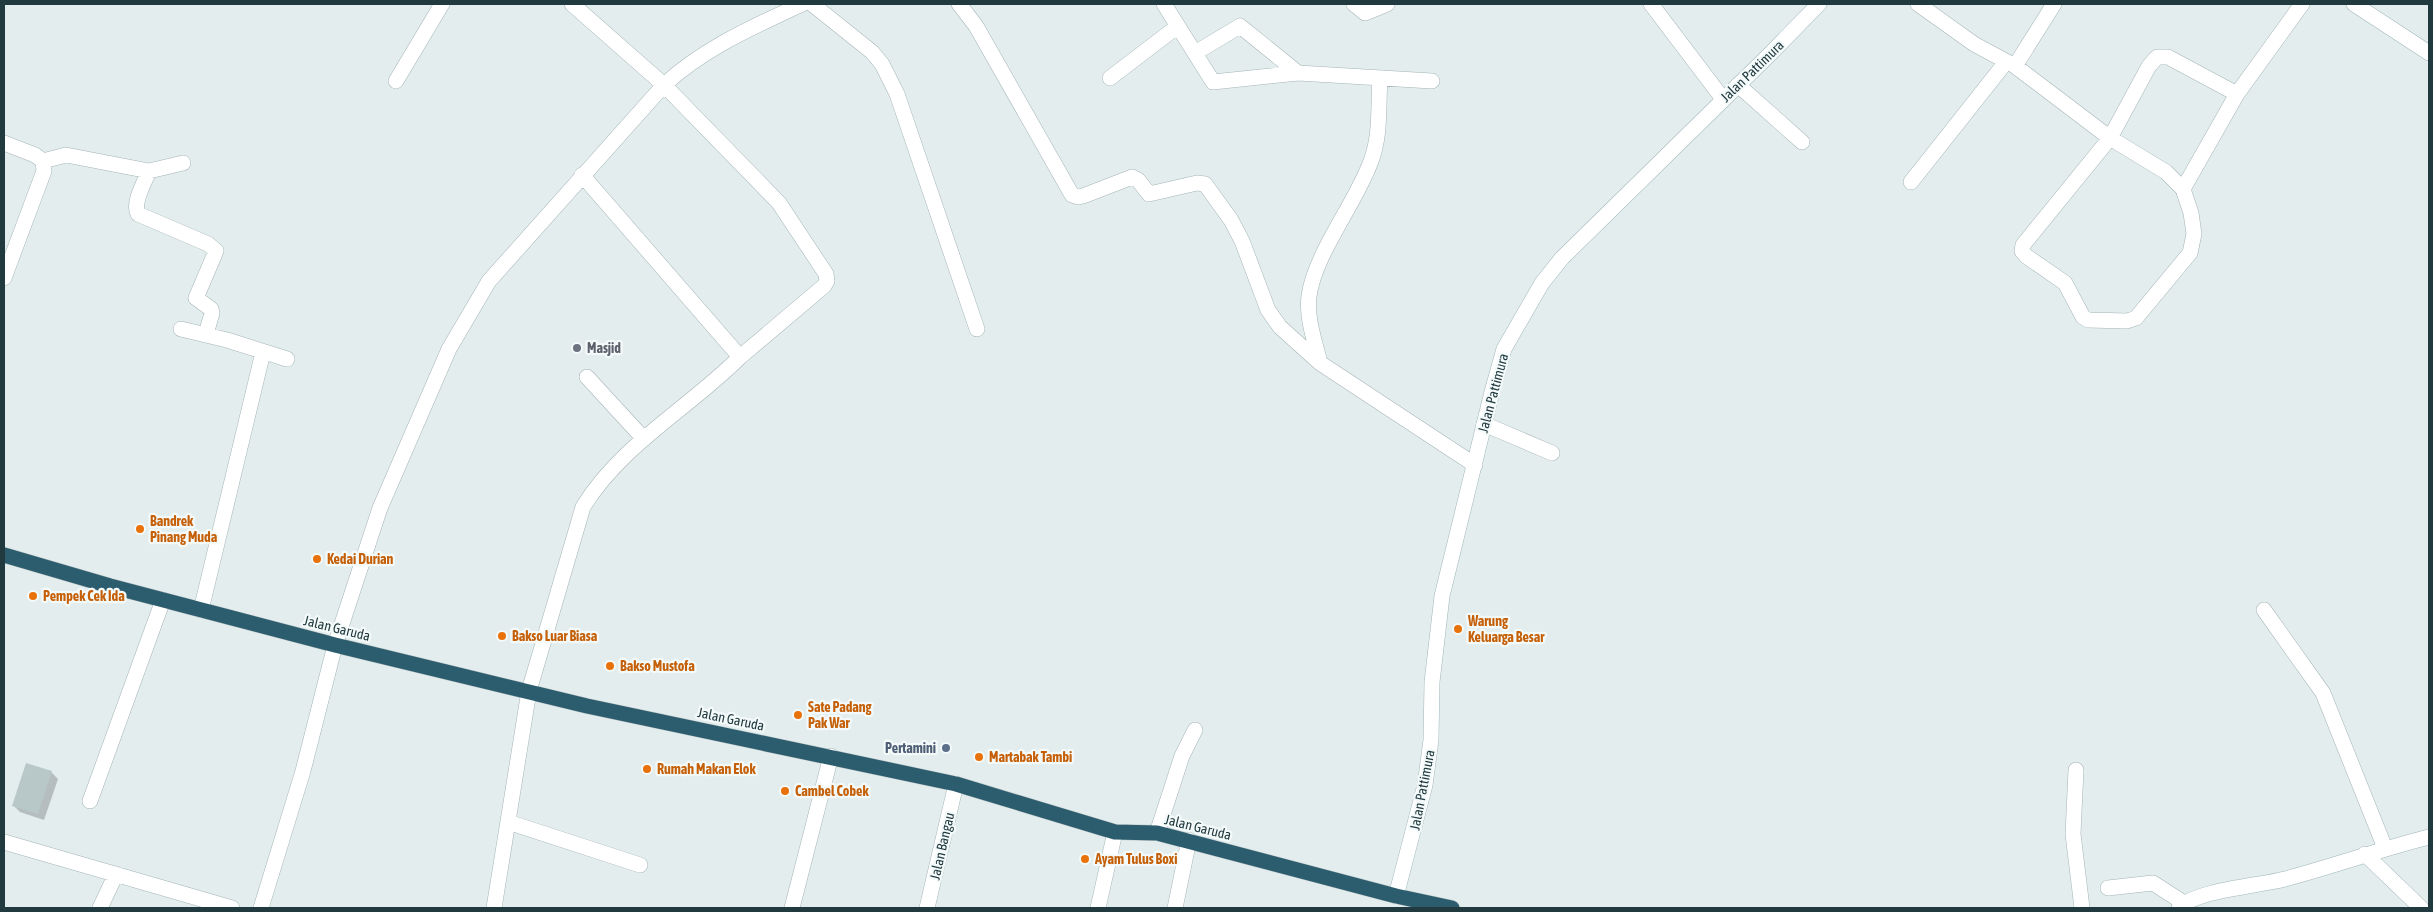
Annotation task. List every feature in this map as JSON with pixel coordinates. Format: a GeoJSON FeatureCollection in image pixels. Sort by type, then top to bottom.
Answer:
{"type":"FeatureCollection","features":[{"type":"Feature","properties":{"kind":"highway","name":"Jalan Garuda"},"geometry":{"type":"LineString","coordinates":[[4,555],[163,600],[335,645],[587,706],[831,756],[956,784],[1115,832],[1157,833],[1189,840],[1396,896],[1452,908]]}},
{"type":"Feature","properties":{"kind":"street"},"geometry":{"type":"LineString","coordinates":[[494,908],[529,692],[574,531],[583,507],[597,485],[610,470],[824,286],[827,278],[789,215],[779,203],[664,85],[572,4]]}},
{"type":"Feature","properties":{"kind":"street"},"geometry":{"type":"LineString","coordinates":[[261,908],[303,771],[335,645],[380,508],[449,349],[489,281],[582,175],[664,85],[683,67],[713,48],[802,4]]}},
{"type":"Feature","properties":{"kind":"street"},"geometry":{"type":"LineString","coordinates":[[812,4],[862,43],[882,64],[897,94],[977,329]]}},
{"type":"Feature","properties":{"kind":"street"},"geometry":{"type":"LineString","coordinates":[[959,4],[976,26],[1072,195],[1083,196],[1132,176],[1150,194],[1196,183],[1205,184],[1231,220],[1242,241],[1274,320],[1320,363],[1475,466]]}},
{"type":"Feature","properties":{"kind":"street"},"geometry":{"type":"LineString","coordinates":[[1354,4],[1365,13],[1387,4]]}},
{"type":"Feature","properties":{"kind":"street"},"geometry":{"type":"LineString","coordinates":[[1652,4],[1723,100]]}},
{"type":"Feature","properties":{"kind":"street","name":"Jalan Pattimura"},"geometry":{"type":"LineString","coordinates":[[1396,896],[1425,785],[1431,740],[1432,682],[1442,596],[1504,349],[1542,283],[1562,258],[1818,4]]}},
{"type":"Feature","properties":{"kind":"street"},"geometry":{"type":"LineString","coordinates":[[1918,4],[1974,44],[2010,64],[2110,138],[2166,172],[2183,189],[2191,213],[2194,234],[2190,253],[2140,315],[2132,320],[2088,320],[2083,317],[2065,283],[2026,256],[2022,247],[2110,138],[2149,66],[2157,57],[2168,57],[2237,94]]}},
{"type":"Feature","properties":{"kind":"street"},"geometry":{"type":"LineString","coordinates":[[1911,182],[2010,64],[2054,4]]}},
{"type":"Feature","properties":{"kind":"street"},"geometry":{"type":"LineString","coordinates":[[2183,189],[2237,94],[2302,4]]}},
{"type":"Feature","properties":{"kind":"street"},"geometry":{"type":"LineString","coordinates":[[2354,4],[2429,53]]}},
{"type":"Feature","properties":{"kind":"street"},"geometry":{"type":"LineString","coordinates":[[396,81],[435,6]]}},
{"type":"Feature","properties":{"kind":"street"},"geometry":{"type":"LineString","coordinates":[[1110,78],[1173,11],[1213,82],[1298,73],[1380,86],[1432,81]]}},
{"type":"Feature","properties":{"kind":"street"},"geometry":{"type":"LineString","coordinates":[[1195,53],[1240,26],[1298,73]]}},
{"type":"Feature","properties":{"kind":"street"},"geometry":{"type":"LineString","coordinates":[[1738,84],[1802,142]]}},
{"type":"Feature","properties":{"kind":"street"},"geometry":{"type":"LineString","coordinates":[[1320,363],[1310,321],[1309,296],[1316,270],[1372,160],[1378,132],[1380,86]]}},
{"type":"Feature","properties":{"kind":"street"},"geometry":{"type":"LineString","coordinates":[[4,143],[35,155],[43,161],[44,171],[4,278]]}},
{"type":"Feature","properties":{"kind":"street"},"geometry":{"type":"LineString","coordinates":[[43,161],[66,155],[149,171],[183,163]]}},
{"type":"Feature","properties":{"kind":"street"},"geometry":{"type":"LineString","coordinates":[[149,171],[137,200],[136,210],[138,214],[208,244],[216,251],[196,298],[211,309],[212,312],[206,334]]}},
{"type":"Feature","properties":{"kind":"street"},"geometry":{"type":"LineString","coordinates":[[582,175],[740,357]]}},
{"type":"Feature","properties":{"kind":"street"},"geometry":{"type":"LineString","coordinates":[[181,329],[206,334],[287,359]]}},
{"type":"Feature","properties":{"kind":"street"},"geometry":{"type":"LineString","coordinates":[[200,610],[262,352]]}},
{"type":"Feature","properties":{"kind":"street"},"geometry":{"type":"LineString","coordinates":[[587,377],[644,439]]}},
{"type":"Feature","properties":{"kind":"street"},"geometry":{"type":"LineString","coordinates":[[1484,424],[1552,453]]}},
{"type":"Feature","properties":{"kind":"street"},"geometry":{"type":"LineString","coordinates":[[90,801],[163,600]]}},
{"type":"Feature","properties":{"kind":"street"},"geometry":{"type":"LineString","coordinates":[[2264,610],[2323,693],[2385,848]]}},
{"type":"Feature","properties":{"kind":"street"},"geometry":{"type":"LineString","coordinates":[[1157,833],[1182,756],[1195,730]]}},
{"type":"Feature","properties":{"kind":"street"},"geometry":{"type":"LineString","coordinates":[[792,908],[831,756]]}},
{"type":"Feature","properties":{"kind":"street"},"geometry":{"type":"LineString","coordinates":[[2076,770],[2073,834],[2082,908]]}},
{"type":"Feature","properties":{"kind":"street","name":"Jalan Bangau"},"geometry":{"type":"LineString","coordinates":[[927,908],[956,784]]}},
{"type":"Feature","properties":{"kind":"street"},"geometry":{"type":"LineString","coordinates":[[508,822],[640,865]]}},
{"type":"Feature","properties":{"kind":"street"},"geometry":{"type":"LineString","coordinates":[[1098,908],[1115,832]]}},
{"type":"Feature","properties":{"kind":"street"},"geometry":{"type":"LineString","coordinates":[[2108,888],[2153,884],[2181,906],[2208,894],[2285,879],[2385,848],[2429,837]]}},
{"type":"Feature","properties":{"kind":"street"},"geometry":{"type":"LineString","coordinates":[[1175,908],[1189,840]]}},
{"type":"Feature","properties":{"kind":"street"},"geometry":{"type":"LineString","coordinates":[[4,842],[232,908]]}},
{"type":"Feature","properties":{"kind":"street"},"geometry":{"type":"LineString","coordinates":[[2365,854],[2421,908]]}},
{"type":"Feature","properties":{"kind":"street"},"geometry":{"type":"LineString","coordinates":[[100,908],[116,874]]}},
{"type":"Feature","properties":{"kind":"building"},"geometry":{"type":"Polygon","coordinates":[[[26,763],[52,771],[38,814],[12,806],[26,763]]]}},
{"type":"Feature","properties":{"kind":"place","name":"Masjid"},"geometry":{"type":"Point","coordinates":[577,348]}},
{"type":"Feature","properties":{"kind":"place","name":"Bandrek Pinang Muda"},"geometry":{"type":"Point","coordinates":[140,529]}},
{"type":"Feature","properties":{"kind":"place","name":"Kedai Durian"},"geometry":{"type":"Point","coordinates":[317,559]}},
{"type":"Feature","properties":{"kind":"place","name":"Pempek Cek Ida"},"geometry":{"type":"Point","coordinates":[33,596]}},
{"type":"Feature","properties":{"kind":"place","name":"Warung Keluarga Besar"},"geometry":{"type":"Point","coordinates":[1458,629]}},
{"type":"Feature","properties":{"kind":"place","name":"Bakso Luar Biasa"},"geometry":{"type":"Point","coordinates":[502,636]}},
{"type":"Feature","properties":{"kind":"place","name":"Bakso Mustofa"},"geometry":{"type":"Point","coordinates":[610,666]}},
{"type":"Feature","properties":{"kind":"place","name":"Sate Padang Pak War"},"geometry":{"type":"Point","coordinates":[798,715]}},
{"type":"Feature","properties":{"kind":"place","name":"Pertamini"},"geometry":{"type":"Point","coordinates":[946,748]}},
{"type":"Feature","properties":{"kind":"place","name":"Martabak Tambi"},"geometry":{"type":"Point","coordinates":[979,757]}},
{"type":"Feature","properties":{"kind":"place","name":"Rumah Makan Elok"},"geometry":{"type":"Point","coordinates":[647,769]}},
{"type":"Feature","properties":{"kind":"place","name":"Cambel Cobek"},"geometry":{"type":"Point","coordinates":[785,791]}},
{"type":"Feature","properties":{"kind":"place","name":"Ayam Tulus Boxi"},"geometry":{"type":"Point","coordinates":[1085,859]}}]}
